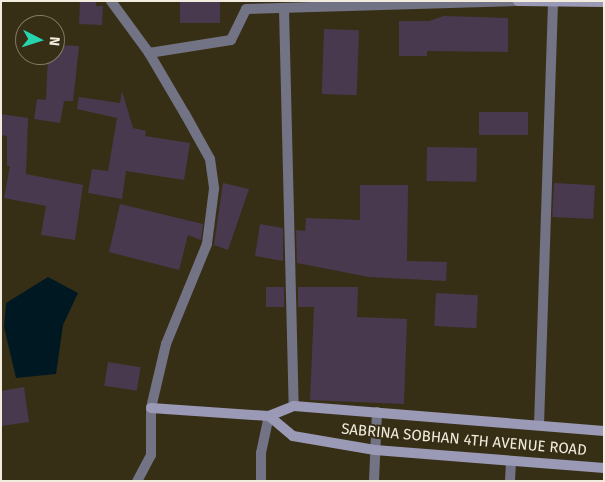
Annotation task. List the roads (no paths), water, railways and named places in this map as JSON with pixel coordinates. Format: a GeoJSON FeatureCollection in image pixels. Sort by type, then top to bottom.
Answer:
{"type":"FeatureCollection","features":[{"type":"Feature","properties":{"kind":"street"},"geometry":{"type":"LineString","coordinates":[[111,1],[149,54],[210,159],[214,189],[207,244],[166,344],[151,408],[151,455],[136,481]]}},
{"type":"Feature","properties":{"kind":"street"},"geometry":{"type":"LineString","coordinates":[[149,54],[231,40],[246,9],[518,1],[604,2]]}},
{"type":"Feature","properties":{"kind":"street"},"geometry":{"type":"LineString","coordinates":[[539,425],[552,2]]}},
{"type":"Feature","properties":{"kind":"street"},"geometry":{"type":"LineString","coordinates":[[284,9],[294,406]]}},
{"type":"Feature","properties":{"kind":"street","name":"SABRINA SOBHAN 4TH AVENUE ROAD"},"geometry":{"type":"LineString","coordinates":[[151,408],[269,416],[294,406],[604,430]]}},
{"type":"Feature","properties":{"kind":"street"},"geometry":{"type":"LineString","coordinates":[[374,481],[376,412]]}},
{"type":"Feature","properties":{"kind":"street"},"geometry":{"type":"LineString","coordinates":[[261,481],[261,453],[269,416]]}},
{"type":"Feature","properties":{"kind":"street","name":"SABRINA SOBHAN 4TH AVENUE ROAD"},"geometry":{"type":"LineString","coordinates":[[269,416],[293,436],[374,450],[604,468]]}},
{"type":"Feature","properties":{"kind":"street"},"geometry":{"type":"LineString","coordinates":[[510,481],[511,460]]}},
{"type":"Feature","properties":{"kind":"water"},"geometry":{"type":"Polygon","coordinates":[[[48,277],[78,293],[63,325],[56,374],[16,378],[4,327],[6,303],[48,277]]]}}]}
